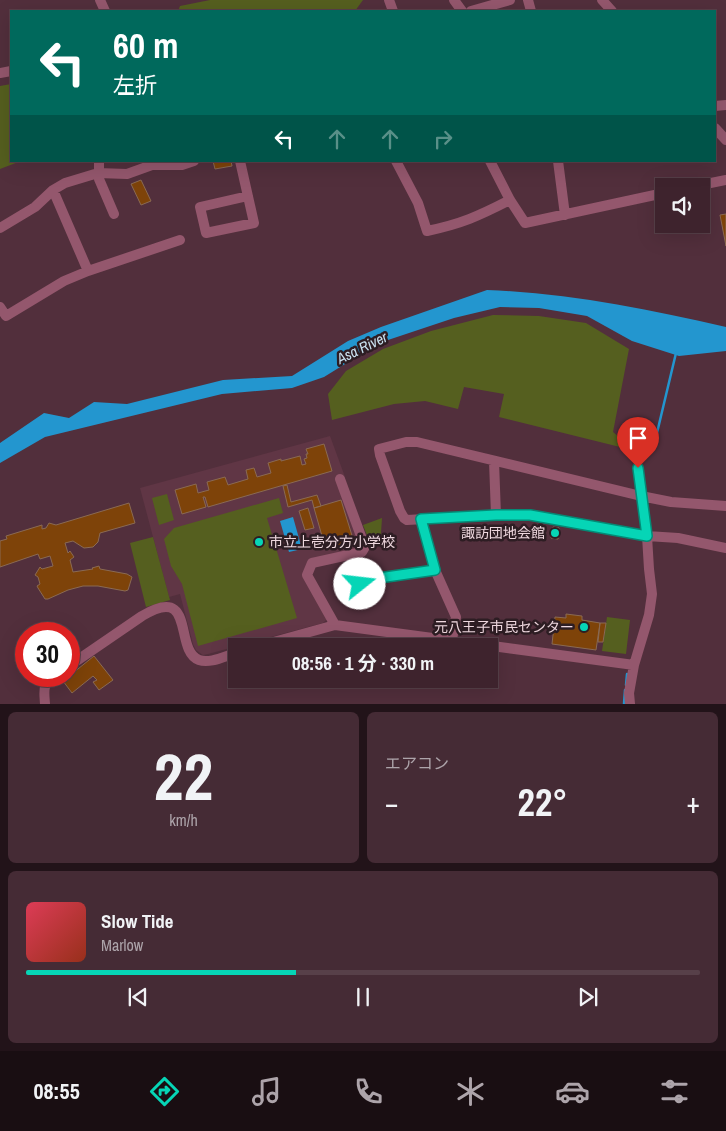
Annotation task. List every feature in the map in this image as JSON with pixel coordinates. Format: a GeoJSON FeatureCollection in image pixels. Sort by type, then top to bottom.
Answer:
{"type":"FeatureCollection","features":[{"type":"Feature","properties":{"kind":"street"},"geometry":{"type":"LineString","coordinates":[[475,10],[510,0]]}},
{"type":"Feature","properties":{"kind":"street"},"geometry":{"type":"LineString","coordinates":[[602,0],[611,10]]}},
{"type":"Feature","properties":{"kind":"street"},"geometry":{"type":"LineString","coordinates":[[716,129],[726,140]]}},
{"type":"Feature","properties":{"kind":"street"},"geometry":{"type":"LineString","coordinates":[[99,162],[99,179],[114,214]]}},
{"type":"Feature","properties":{"kind":"street"},"geometry":{"type":"LineString","coordinates":[[0,228],[35,207],[65,183],[98,173],[127,174],[152,166],[182,165],[191,162]]}},
{"type":"Feature","properties":{"kind":"street"},"geometry":{"type":"LineString","coordinates":[[240,162],[248,196],[254,223],[206,233],[200,207],[248,196]]}},
{"type":"Feature","properties":{"kind":"street"},"geometry":{"type":"LineString","coordinates":[[397,162],[418,203],[427,231],[456,225],[510,200]]}},
{"type":"Feature","properties":{"kind":"street"},"geometry":{"type":"LineString","coordinates":[[491,162],[510,200],[525,223],[655,196]]}},
{"type":"Feature","properties":{"kind":"street"},"geometry":{"type":"LineString","coordinates":[[558,162],[565,215]]}},
{"type":"Feature","properties":{"kind":"street"},"geometry":{"type":"LineString","coordinates":[[710,183],[726,180]]}},
{"type":"Feature","properties":{"kind":"street"},"geometry":{"type":"LineString","coordinates":[[54,190],[88,271]]}},
{"type":"Feature","properties":{"kind":"street"},"geometry":{"type":"LineString","coordinates":[[0,307],[6,316],[64,281],[180,240]]}},
{"type":"Feature","properties":{"kind":"street"},"geometry":{"type":"LineString","coordinates":[[726,506],[671,502],[641,496],[417,442],[406,442],[379,449],[404,518],[530,515],[647,536],[678,538],[726,548]]}},
{"type":"Feature","properties":{"kind":"street"},"geometry":{"type":"LineString","coordinates":[[494,461],[496,515]]}},
{"type":"Feature","properties":{"kind":"street"},"geometry":{"type":"LineString","coordinates":[[630,704],[629,693],[634,665],[649,615],[652,594],[638,468]]}},
{"type":"Feature","properties":{"kind":"street"},"geometry":{"type":"LineString","coordinates":[[336,625],[307,575],[312,563],[362,552],[365,547],[340,479]]}},
{"type":"Feature","properties":{"kind":"street"},"geometry":{"type":"LineString","coordinates":[[421,519],[435,570],[456,617],[452,638]]}},
{"type":"Feature","properties":{"kind":"street"},"geometry":{"type":"LineString","coordinates":[[360,584],[379,578],[435,570]]}},
{"type":"Feature","properties":{"kind":"street"},"geometry":{"type":"LineString","coordinates":[[80,658],[142,616],[162,607],[168,607],[178,614],[190,653],[198,659],[208,661],[228,655]]}},
{"type":"Feature","properties":{"kind":"street"},"geometry":{"type":"LineString","coordinates":[[288,638],[336,625],[437,638]]}},
{"type":"Feature","properties":{"kind":"street"},"geometry":{"type":"LineString","coordinates":[[498,646],[634,665]]}},
{"type":"Feature","properties":{"kind":"street"},"geometry":{"type":"LineString","coordinates":[[44,687],[45,704]]}},
{"type":"Feature","properties":{"kind":"shaded area","name":"市立上壱分方小学校"},"geometry":{"type":"Polygon","coordinates":[[[330,436],[345,477],[341,479],[365,547],[312,563],[308,571],[327,619],[323,623],[267,638],[228,638],[228,648],[203,655],[196,650],[193,644],[180,594],[169,597],[140,488],[330,436]]]}},
{"type":"Feature","properties":{"kind":"green space"},"geometry":{"type":"Polygon","coordinates":[[[210,0],[363,0],[356,10],[178,10],[180,6],[210,0]]]}},
{"type":"Feature","properties":{"kind":"green space"},"geometry":{"type":"Polygon","coordinates":[[[10,84],[10,162],[18,162],[0,169],[0,86],[10,84]]]}},
{"type":"Feature","properties":{"kind":"green space"},"geometry":{"type":"Polygon","coordinates":[[[493,315],[539,316],[586,323],[629,349],[613,432],[625,442],[624,448],[499,417],[504,394],[464,387],[458,409],[425,401],[394,404],[332,420],[328,394],[346,371],[383,349],[431,331],[493,315]]]}},
{"type":"Feature","properties":{"kind":"green space"},"geometry":{"type":"Polygon","coordinates":[[[167,494],[174,520],[159,525],[152,498],[167,494]]]}},
{"type":"Feature","properties":{"kind":"green space"},"geometry":{"type":"Polygon","coordinates":[[[279,498],[283,513],[267,518],[297,618],[198,646],[182,584],[171,566],[164,539],[174,528],[279,498]]]}},
{"type":"Feature","properties":{"kind":"green space"},"geometry":{"type":"Polygon","coordinates":[[[382,518],[381,533],[383,541],[371,545],[363,525],[382,518]]]}},
{"type":"Feature","properties":{"kind":"green space"},"geometry":{"type":"Polygon","coordinates":[[[153,537],[170,600],[146,607],[130,543],[153,537]]]}},
{"type":"Feature","properties":{"kind":"green space"},"geometry":{"type":"Polygon","coordinates":[[[607,617],[630,620],[626,654],[602,651],[607,617]]]}},
{"type":"Feature","properties":{"kind":"water","name":"Asa River"},"geometry":{"type":"Polygon","coordinates":[[[487,290],[577,298],[726,327],[726,351],[679,356],[632,341],[587,316],[539,308],[500,307],[454,318],[379,343],[324,377],[292,388],[222,394],[45,437],[0,463],[0,443],[44,413],[69,418],[94,402],[127,404],[223,380],[292,376],[348,341],[381,327],[487,290]]]}},
{"type":"Feature","properties":{"kind":"water"},"geometry":{"type":"Polygon","coordinates":[[[293,517],[302,549],[289,552],[280,521],[293,517]]]}},
{"type":"Feature","properties":{"kind":"building"},"geometry":{"type":"Polygon","coordinates":[[[213,162],[231,162],[232,166],[215,169],[213,162]]]}},
{"type":"Feature","properties":{"kind":"building"},"geometry":{"type":"Polygon","coordinates":[[[141,180],[151,201],[141,205],[131,184],[141,180]]]}},
{"type":"Feature","properties":{"kind":"building"},"geometry":{"type":"Polygon","coordinates":[[[726,214],[726,246],[720,215],[726,214]]]}},
{"type":"Feature","properties":{"kind":"building"},"geometry":{"type":"Polygon","coordinates":[[[324,444],[332,471],[208,507],[205,497],[203,497],[206,507],[182,514],[175,490],[196,484],[198,493],[209,490],[207,482],[225,477],[228,485],[248,479],[246,470],[254,468],[257,477],[271,473],[268,463],[281,459],[281,461],[300,456],[302,465],[306,464],[304,459],[307,458],[306,454],[308,454],[306,449],[324,444]]]}},
{"type":"Feature","properties":{"kind":"building"},"geometry":{"type":"Polygon","coordinates":[[[287,485],[291,502],[317,495],[321,506],[314,508],[312,500],[288,507],[283,486],[287,485]]]}},
{"type":"Feature","properties":{"kind":"building"},"geometry":{"type":"Polygon","coordinates":[[[341,500],[354,542],[326,550],[314,508],[341,500]]]}},
{"type":"Feature","properties":{"kind":"building"},"geometry":{"type":"Polygon","coordinates":[[[129,503],[135,523],[100,533],[98,542],[93,547],[84,548],[73,541],[65,543],[68,553],[70,551],[74,557],[70,560],[73,572],[93,569],[99,566],[100,569],[127,574],[132,577],[128,590],[83,586],[45,599],[37,586],[40,584],[38,577],[35,575],[40,567],[42,569],[53,566],[50,556],[40,559],[38,554],[0,567],[0,541],[7,539],[6,536],[42,525],[42,529],[46,528],[49,523],[56,525],[129,503]]]}},
{"type":"Feature","properties":{"kind":"building"},"geometry":{"type":"Polygon","coordinates":[[[308,508],[314,528],[305,530],[299,511],[308,508]]]}},
{"type":"Feature","properties":{"kind":"building","name":"諏訪団地会館"},"geometry":{"type":"Polygon","coordinates":[[[553,527],[559,528],[558,539],[551,538],[553,527]]]}},
{"type":"Feature","properties":{"kind":"building"},"geometry":{"type":"Polygon","coordinates":[[[566,614],[582,616],[582,620],[600,623],[596,650],[552,644],[555,617],[566,618],[566,614]]]}},
{"type":"Feature","properties":{"kind":"building"},"geometry":{"type":"Polygon","coordinates":[[[600,623],[606,623],[603,642],[598,642],[600,623]]]}},
{"type":"Feature","properties":{"kind":"building"},"geometry":{"type":"Polygon","coordinates":[[[94,656],[113,680],[99,690],[93,682],[97,680],[93,676],[80,687],[80,667],[94,656]]]}},
{"type":"Feature","properties":{"kind":"building"},"geometry":{"type":"Polygon","coordinates":[[[68,687],[79,687],[72,693],[68,687]]]}},
{"type":"Feature","properties":{"kind":"waterway"},"geometry":{"type":"LineString","coordinates":[[640,455],[647,444],[656,437],[676,353]]}},
{"type":"Feature","properties":{"kind":"waterway"},"geometry":{"type":"LineString","coordinates":[[626,685],[627,674]]}},
{"type":"Feature","properties":{"kind":"waterway"},"geometry":{"type":"LineString","coordinates":[[624,704],[625,690]]}},
{"type":"Feature","properties":{"kind":"place","name":"諏訪団地会館"},"geometry":{"type":"Point","coordinates":[555,533]}},
{"type":"Feature","properties":{"kind":"place","name":"市立上壱分方小学校"},"geometry":{"type":"Point","coordinates":[259,542]}},
{"type":"Feature","properties":{"kind":"place","name":"元八王子市民センター"},"geometry":{"type":"Point","coordinates":[584,627]}},
{"type":"Feature","properties":{"kind":"route"},"geometry":{"type":"LineString","coordinates":[[360,584],[379,578],[435,570],[421,519],[530,515],[647,536],[638,468]]}}]}
